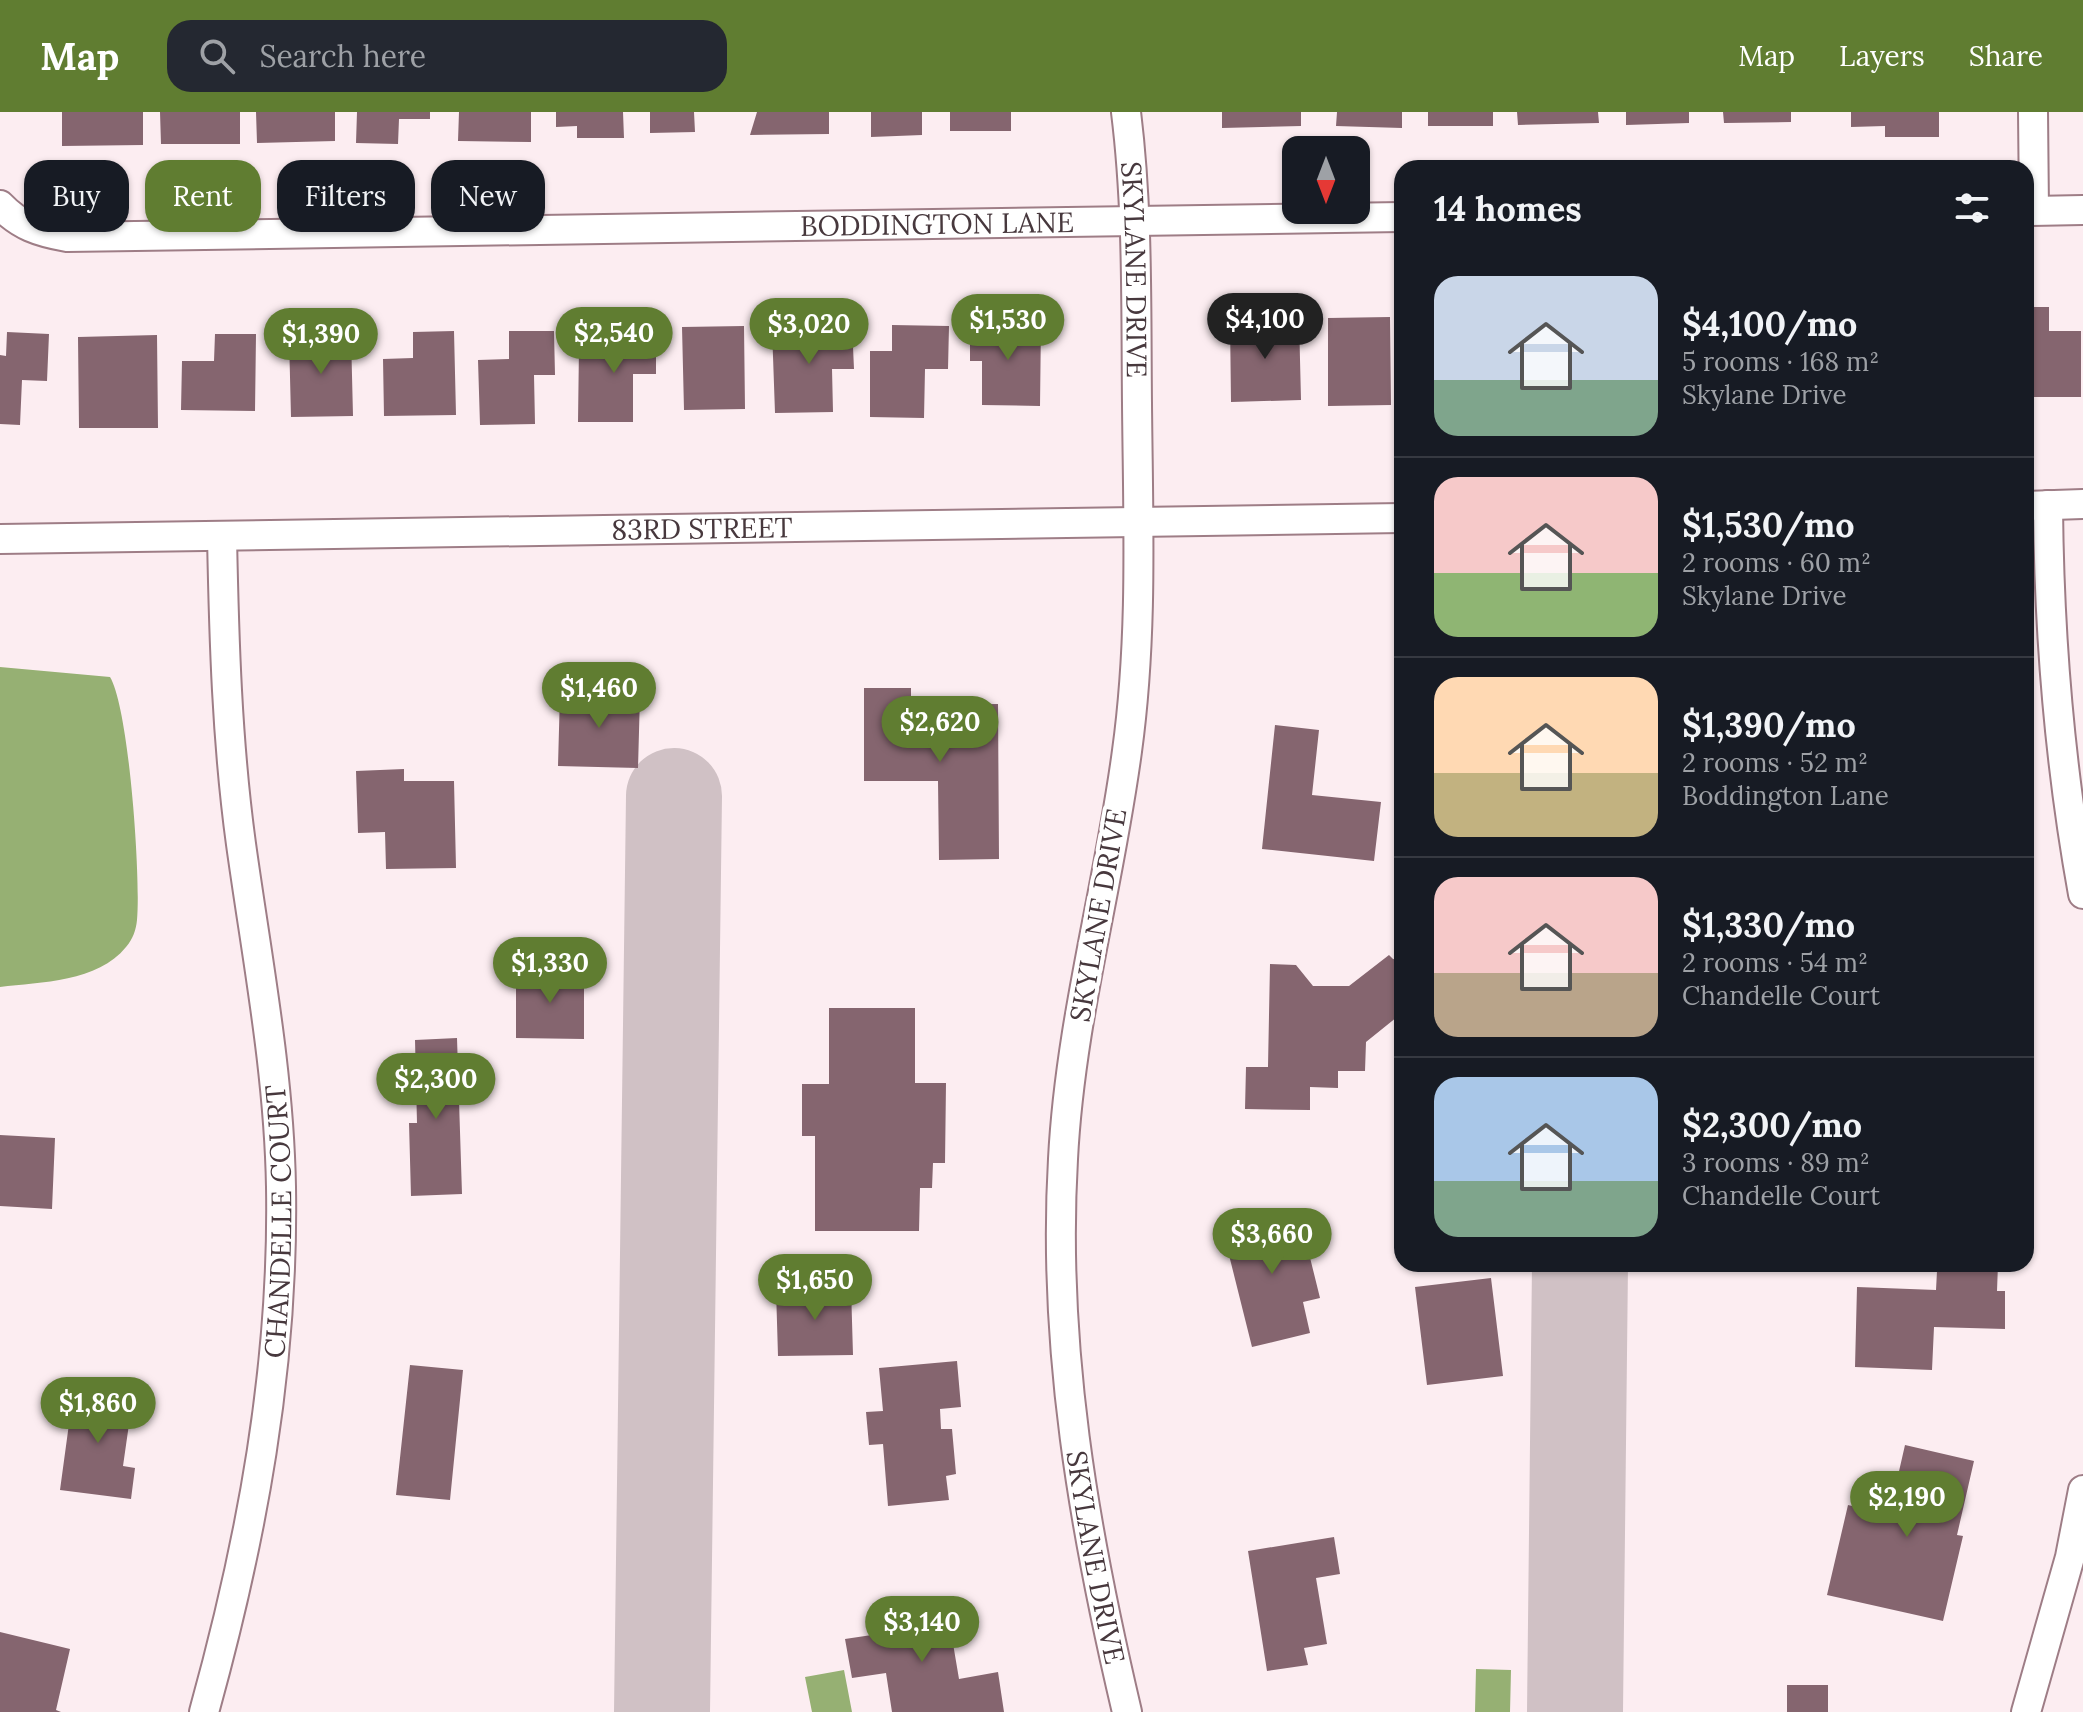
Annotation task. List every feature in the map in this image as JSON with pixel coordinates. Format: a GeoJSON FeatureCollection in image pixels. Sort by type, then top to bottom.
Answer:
{"type":"FeatureCollection","features":[{"type":"Feature","properties":{"kind":"street","name":"SKYLANE DRIVE"},"geometry":{"type":"LineString","coordinates":[[1126,112],[1133,171],[1139,522],[1135,681],[1126,755],[1070,1073],[1061,1238],[1063,1312],[1078,1473],[1105,1617],[1127,1712]]}},
{"type":"Feature","properties":{"kind":"street"},"geometry":{"type":"LineString","coordinates":[[2032,160],[2033,112]]}},
{"type":"Feature","properties":{"kind":"street","name":"BODDINGTON LANE"},"geometry":{"type":"LineString","coordinates":[[0,205],[14,220],[37,232],[67,237],[1394,217]]}},
{"type":"Feature","properties":{"kind":"street"},"geometry":{"type":"LineString","coordinates":[[2034,210],[2083,210]]}},
{"type":"Feature","properties":{"kind":"street"},"geometry":{"type":"LineString","coordinates":[[2083,504],[2037,505],[2072,833],[2083,894]]}},
{"type":"Feature","properties":{"kind":"street","name":"83RD STREET"},"geometry":{"type":"LineString","coordinates":[[0,539],[1394,518]]}},
{"type":"Feature","properties":{"kind":"street","name":"CHANDELLE COURT"},"geometry":{"type":"LineString","coordinates":[[204,1712],[256,1501],[270,1408],[279,1302],[281,1186],[273,1050],[241,842],[228,714],[222,536]]}},
{"type":"Feature","properties":{"kind":"street"},"geometry":{"type":"LineString","coordinates":[[2026,1712],[2070,1557],[2083,1490]]}},
{"type":"Feature","properties":{"kind":"shaded area"},"geometry":{"type":"Polygon","coordinates":[[[0,667],[110,677],[117,695],[128,756],[138,899],[134,934],[114,959],[85,974],[0,987],[0,667]]]}},
{"type":"Feature","properties":{"kind":"shaded area"},"geometry":{"type":"Polygon","coordinates":[[[1476,1669],[1511,1670],[1510,1712],[1475,1712],[1476,1669]]]}},
{"type":"Feature","properties":{"kind":"shaded area"},"geometry":{"type":"Polygon","coordinates":[[[844,1670],[852,1712],[812,1712],[805,1677],[844,1670]]]}},
{"type":"Feature","properties":{"kind":"building"},"geometry":{"type":"Polygon","coordinates":[[[62,112],[143,112],[143,145],[62,146],[62,112]]]}},
{"type":"Feature","properties":{"kind":"building"},"geometry":{"type":"Polygon","coordinates":[[[160,112],[240,112],[240,144],[161,144],[160,112]]]}},
{"type":"Feature","properties":{"kind":"building"},"geometry":{"type":"Polygon","coordinates":[[[256,112],[335,112],[335,141],[257,143],[256,112]]]}},
{"type":"Feature","properties":{"kind":"building"},"geometry":{"type":"Polygon","coordinates":[[[357,112],[430,112],[430,119],[399,119],[398,144],[356,143],[357,112]]]}},
{"type":"Feature","properties":{"kind":"building"},"geometry":{"type":"Polygon","coordinates":[[[459,112],[531,112],[531,142],[458,141],[459,112]]]}},
{"type":"Feature","properties":{"kind":"building"},"geometry":{"type":"Polygon","coordinates":[[[556,112],[623,112],[624,138],[577,138],[577,126],[556,127],[556,112]]]}},
{"type":"Feature","properties":{"kind":"building"},"geometry":{"type":"Polygon","coordinates":[[[650,112],[694,112],[695,132],[650,133],[650,112]]]}},
{"type":"Feature","properties":{"kind":"building"},"geometry":{"type":"Polygon","coordinates":[[[757,112],[829,112],[829,134],[750,135],[757,112]]]}},
{"type":"Feature","properties":{"kind":"building"},"geometry":{"type":"Polygon","coordinates":[[[871,112],[922,112],[922,135],[871,137],[871,112]]]}},
{"type":"Feature","properties":{"kind":"building"},"geometry":{"type":"Polygon","coordinates":[[[950,112],[1011,112],[1011,131],[950,131],[950,112]]]}},
{"type":"Feature","properties":{"kind":"building"},"geometry":{"type":"Polygon","coordinates":[[[1222,112],[1301,112],[1301,126],[1222,128],[1222,112]]]}},
{"type":"Feature","properties":{"kind":"building"},"geometry":{"type":"Polygon","coordinates":[[[1337,112],[1402,112],[1402,128],[1336,126],[1337,112]]]}},
{"type":"Feature","properties":{"kind":"building"},"geometry":{"type":"Polygon","coordinates":[[[1428,112],[1493,112],[1493,126],[1428,126],[1428,112]]]}},
{"type":"Feature","properties":{"kind":"building"},"geometry":{"type":"Polygon","coordinates":[[[1517,112],[1598,112],[1599,123],[1518,125],[1517,112]]]}},
{"type":"Feature","properties":{"kind":"building"},"geometry":{"type":"Polygon","coordinates":[[[1626,112],[1689,112],[1689,123],[1626,125],[1626,112]]]}},
{"type":"Feature","properties":{"kind":"building"},"geometry":{"type":"Polygon","coordinates":[[[1723,112],[1791,112],[1791,122],[1724,123],[1723,112]]]}},
{"type":"Feature","properties":{"kind":"building"},"geometry":{"type":"Polygon","coordinates":[[[1851,112],[1939,112],[1939,137],[1885,137],[1885,126],[1851,127],[1851,112]]]}},
{"type":"Feature","properties":{"kind":"building"},"geometry":{"type":"Polygon","coordinates":[[[2034,307],[2049,307],[2049,331],[2081,331],[2081,397],[2034,397],[2034,307]]]}},
{"type":"Feature","properties":{"kind":"building"},"geometry":{"type":"Polygon","coordinates":[[[1390,317],[1391,405],[1328,406],[1328,318],[1390,317]]]}},
{"type":"Feature","properties":{"kind":"building"},"geometry":{"type":"Polygon","coordinates":[[[1299,319],[1301,400],[1231,402],[1230,321],[1299,319]]]}},
{"type":"Feature","properties":{"kind":"building"},"geometry":{"type":"Polygon","coordinates":[[[970,322],[1041,322],[1040,406],[982,405],[982,361],[970,361],[970,322]]]}},
{"type":"Feature","properties":{"kind":"building"},"geometry":{"type":"Polygon","coordinates":[[[852,325],[854,369],[832,369],[833,412],[775,413],[772,328],[852,325]]]}},
{"type":"Feature","properties":{"kind":"building"},"geometry":{"type":"Polygon","coordinates":[[[892,325],[949,326],[948,369],[925,369],[924,418],[870,417],[870,351],[892,351],[892,325]]]}},
{"type":"Feature","properties":{"kind":"building"},"geometry":{"type":"Polygon","coordinates":[[[744,326],[745,409],[684,410],[682,327],[744,326]]]}},
{"type":"Feature","properties":{"kind":"building"},"geometry":{"type":"Polygon","coordinates":[[[610,330],[656,330],[656,374],[633,374],[633,422],[578,422],[579,347],[610,347],[610,330]]]}},
{"type":"Feature","properties":{"kind":"building"},"geometry":{"type":"Polygon","coordinates":[[[454,331],[456,415],[384,416],[383,359],[413,358],[413,332],[454,331]]]}},
{"type":"Feature","properties":{"kind":"building"},"geometry":{"type":"Polygon","coordinates":[[[509,331],[554,331],[555,375],[534,375],[535,424],[480,425],[478,360],[509,359],[509,331]]]}},
{"type":"Feature","properties":{"kind":"building"},"geometry":{"type":"Polygon","coordinates":[[[7,332],[49,334],[47,381],[22,380],[20,425],[0,424],[0,355],[6,356],[7,332]]]}},
{"type":"Feature","properties":{"kind":"building"},"geometry":{"type":"Polygon","coordinates":[[[215,334],[256,334],[255,411],[181,410],[182,361],[214,361],[215,334]]]}},
{"type":"Feature","properties":{"kind":"building"},"geometry":{"type":"Polygon","coordinates":[[[157,335],[158,428],[79,428],[78,337],[157,335]]]}},
{"type":"Feature","properties":{"kind":"building"},"geometry":{"type":"Polygon","coordinates":[[[351,335],[353,416],[291,417],[289,337],[351,335]]]}},
{"type":"Feature","properties":{"kind":"building"},"geometry":{"type":"Polygon","coordinates":[[[864,688],[911,688],[911,705],[998,704],[999,859],[939,860],[938,781],[864,781],[864,688]]]}},
{"type":"Feature","properties":{"kind":"building"},"geometry":{"type":"Polygon","coordinates":[[[560,693],[640,695],[638,768],[558,766],[560,693]]]}},
{"type":"Feature","properties":{"kind":"building"},"geometry":{"type":"Polygon","coordinates":[[[1275,725],[1319,730],[1312,795],[1381,802],[1374,861],[1262,849],[1275,725]]]}},
{"type":"Feature","properties":{"kind":"building"},"geometry":{"type":"Polygon","coordinates":[[[404,769],[404,781],[454,781],[456,868],[386,869],[385,832],[358,833],[356,771],[404,769]]]}},
{"type":"Feature","properties":{"kind":"building"},"geometry":{"type":"Polygon","coordinates":[[[1389,955],[1394,959],[1394,1019],[1366,1042],[1365,1071],[1338,1071],[1338,1088],[1310,1087],[1310,1110],[1245,1109],[1246,1067],[1268,1067],[1270,964],[1296,965],[1313,986],[1349,986],[1389,955]]]}},
{"type":"Feature","properties":{"kind":"building"},"geometry":{"type":"Polygon","coordinates":[[[516,971],[584,971],[584,1039],[516,1038],[516,971]]]}},
{"type":"Feature","properties":{"kind":"building"},"geometry":{"type":"Polygon","coordinates":[[[829,1008],[915,1008],[915,1083],[946,1083],[945,1163],[933,1163],[932,1188],[920,1188],[919,1231],[815,1231],[815,1136],[802,1136],[802,1084],[829,1084],[829,1008]]]}},
{"type":"Feature","properties":{"kind":"building"},"geometry":{"type":"Polygon","coordinates":[[[457,1038],[462,1194],[411,1196],[409,1123],[417,1123],[415,1040],[457,1038]]]}},
{"type":"Feature","properties":{"kind":"building"},"geometry":{"type":"Polygon","coordinates":[[[0,1135],[55,1138],[52,1209],[0,1206],[0,1135]]]}},
{"type":"Feature","properties":{"kind":"building"},"geometry":{"type":"Polygon","coordinates":[[[1298,1209],[1320,1298],[1303,1302],[1310,1333],[1252,1347],[1222,1227],[1298,1209]]]}},
{"type":"Feature","properties":{"kind":"building"},"geometry":{"type":"Polygon","coordinates":[[[1937,1272],[1998,1272],[1997,1291],[2005,1291],[2005,1329],[1934,1327],[1932,1370],[1855,1367],[1857,1287],[1936,1290],[1937,1272]]]}},
{"type":"Feature","properties":{"kind":"building"},"geometry":{"type":"Polygon","coordinates":[[[1491,1278],[1503,1376],[1427,1385],[1415,1287],[1491,1278]]]}},
{"type":"Feature","properties":{"kind":"building"},"geometry":{"type":"Polygon","coordinates":[[[851,1287],[853,1355],[778,1356],[776,1289],[851,1287]]]}},
{"type":"Feature","properties":{"kind":"building"},"geometry":{"type":"Polygon","coordinates":[[[957,1361],[961,1407],[940,1409],[941,1429],[952,1429],[956,1474],[946,1476],[949,1500],[888,1506],[883,1444],[869,1445],[866,1412],[883,1411],[879,1368],[957,1361]]]}},
{"type":"Feature","properties":{"kind":"building"},"geometry":{"type":"Polygon","coordinates":[[[410,1365],[463,1370],[450,1500],[396,1495],[410,1365]]]}},
{"type":"Feature","properties":{"kind":"building"},"geometry":{"type":"Polygon","coordinates":[[[74,1387],[133,1396],[123,1466],[135,1468],[131,1499],[60,1490],[74,1387]]]}},
{"type":"Feature","properties":{"kind":"building"},"geometry":{"type":"Polygon","coordinates":[[[1905,1445],[1974,1461],[1957,1535],[1963,1536],[1943,1621],[1827,1595],[1848,1505],[1889,1515],[1905,1445]]]}},
{"type":"Feature","properties":{"kind":"building"},"geometry":{"type":"Polygon","coordinates":[[[1334,1537],[1340,1574],[1316,1578],[1327,1644],[1304,1648],[1308,1665],[1267,1671],[1248,1551],[1334,1537]]]}},
{"type":"Feature","properties":{"kind":"building"},"geometry":{"type":"Polygon","coordinates":[[[946,1602],[959,1679],[998,1672],[1004,1712],[892,1712],[886,1673],[852,1678],[845,1639],[885,1633],[881,1612],[946,1602]]]}},
{"type":"Feature","properties":{"kind":"building"},"geometry":{"type":"Polygon","coordinates":[[[0,1632],[70,1649],[56,1710],[61,1712],[0,1712],[0,1632]]]}},
{"type":"Feature","properties":{"kind":"building"},"geometry":{"type":"Polygon","coordinates":[[[1787,1685],[1828,1685],[1828,1712],[1787,1712],[1787,1685]]]}},
{"type":"Feature","properties":{"kind":"taxiway"},"geometry":{"type":"LineString","coordinates":[[662,1712],[674,796]]}},
{"type":"Feature","properties":{"kind":"taxiway"},"geometry":{"type":"LineString","coordinates":[[1575,1712],[1580,1272]]}}]}
